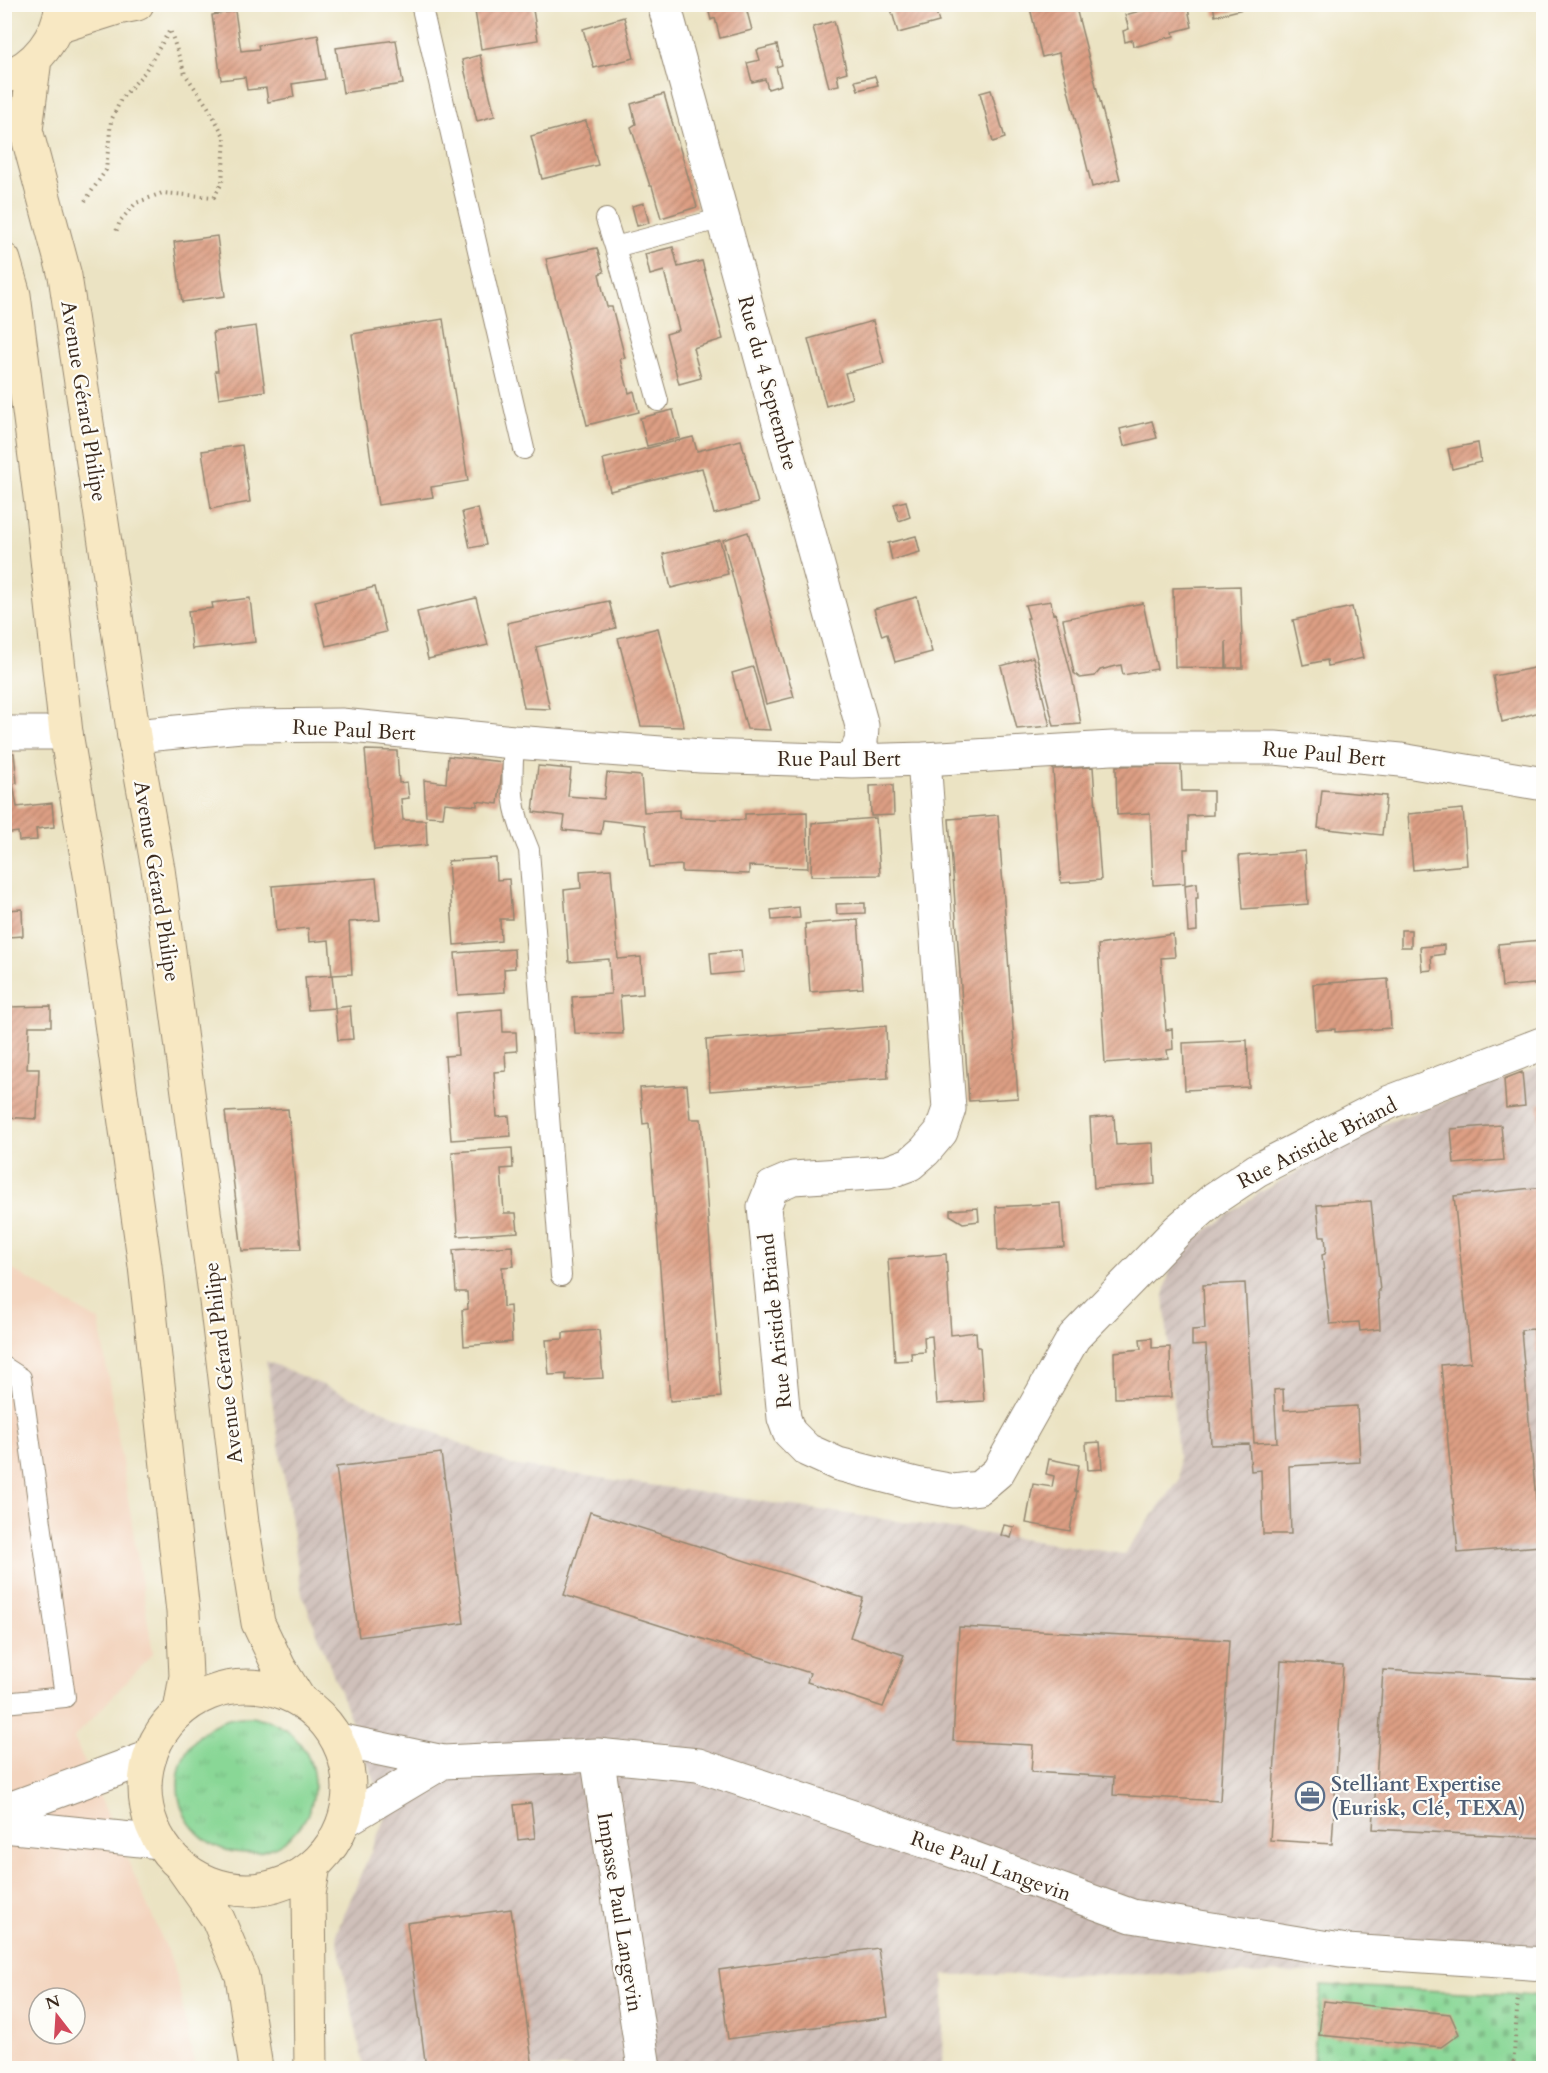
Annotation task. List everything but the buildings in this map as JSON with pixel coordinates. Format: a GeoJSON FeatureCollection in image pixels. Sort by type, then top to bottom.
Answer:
{"type":"FeatureCollection","features":[{"type":"Feature","properties":{"kind":"main road"},"geometry":{"type":"LineString","coordinates":[[4,77],[14,74],[35,59],[48,44],[59,16],[136,4]]}},
{"type":"Feature","properties":{"kind":"main road","name":"Avenue Gérard Philipe"},"geometry":{"type":"LineString","coordinates":[[35,59],[26,130],[65,276],[134,736],[158,869],[214,1289],[242,1523],[258,1623],[279,1667],[298,1699]]}},
{"type":"Feature","properties":{"kind":"main road"},"geometry":{"type":"LineString","coordinates":[[4,260],[14,295],[66,733],[91,880],[145,1266],[183,1612],[186,1676],[180,1711]]}},
{"type":"Feature","properties":{"kind":"main road"},"geometry":{"type":"LineString","coordinates":[[171,1854],[205,1881],[233,1889],[261,1889],[289,1881],[314,1866],[332,1845],[344,1821],[350,1794],[347,1767],[338,1740],[321,1717],[298,1699],[269,1688],[237,1686],[207,1694],[180,1711],[161,1732],[150,1757],[145,1786],[148,1815],[171,1854],[218,1919],[242,1976],[256,2068]]}},
{"type":"Feature","properties":{"kind":"main road"},"geometry":{"type":"LineString","coordinates":[[311,2068],[309,1894],[314,1866]]}},
{"type":"Feature","properties":{"kind":"street","name":"Rue du 4 Septembre"},"geometry":{"type":"LineString","coordinates":[[664,4],[862,726],[861,742],[852,760]]}},
{"type":"Feature","properties":{"kind":"street","name":"Rue Paul Bert"},"geometry":{"type":"LineString","coordinates":[[134,736],[241,726],[341,725],[514,742],[701,756],[852,760],[924,759],[1112,747],[1275,748],[1401,760],[1544,784]]}},
{"type":"Feature","properties":{"kind":"street"},"geometry":{"type":"LineString","coordinates":[[4,733],[66,733]]}},
{"type":"Feature","properties":{"kind":"street","name":"Rue Aristide Briand"},"geometry":{"type":"LineString","coordinates":[[924,759],[949,1109],[941,1132],[910,1164],[888,1172],[793,1178],[772,1187],[764,1207],[784,1418],[789,1432],[807,1450],[838,1464],[916,1484],[954,1491],[979,1488],[998,1472],[1074,1337],[1178,1230],[1215,1198],[1257,1170],[1390,1102],[1544,1043]]}},
{"type":"Feature","properties":{"kind":"street","name":"Rue Paul Langevin"},"geometry":{"type":"LineString","coordinates":[[338,1740],[443,1762],[597,1755],[698,1765],[945,1848],[1132,1916],[1347,1951],[1532,1963]]}},
{"type":"Feature","properties":{"kind":"street","name":"Impasse Paul Langevin"},"geometry":{"type":"LineString","coordinates":[[597,1755],[644,2068]]}},
{"type":"Feature","properties":{"kind":"street"},"geometry":{"type":"LineString","coordinates":[[4,1811],[150,1757]]}},
{"type":"Feature","properties":{"kind":"street","name":"Rue Paul Langevin"},"geometry":{"type":"LineString","coordinates":[[344,1821],[443,1762]]}},
{"type":"Feature","properties":{"kind":"street"},"geometry":{"type":"LineString","coordinates":[[4,1826],[171,1854]]}},
{"type":"Feature","properties":{"kind":"lane"},"geometry":{"type":"LineString","coordinates":[[421,4],[524,449]]}},
{"type":"Feature","properties":{"kind":"lane"},"geometry":{"type":"LineString","coordinates":[[615,247],[723,218]]}},
{"type":"Feature","properties":{"kind":"lane"},"geometry":{"type":"LineString","coordinates":[[606,219],[658,401]]}},
{"type":"Feature","properties":{"kind":"lane"},"geometry":{"type":"LineString","coordinates":[[514,742],[511,788],[518,826],[529,850],[561,1276]]}},
{"type":"Feature","properties":{"kind":"lane"},"geometry":{"type":"LineString","coordinates":[[4,1367],[21,1378],[65,1697],[4,1703]]}},
{"type":"Feature","properties":{"kind":"path"},"geometry":{"type":"LineString","coordinates":[[85,201],[106,170],[111,121],[121,99],[144,73],[170,30],[185,74],[208,107],[225,138],[222,183],[214,197],[162,193],[136,203],[120,221],[116,232]]}},
{"type":"Feature","properties":{"kind":"path"},"geometry":{"type":"LineString","coordinates":[[1513,2068],[1532,1963]]}},
{"type":"Feature","properties":{"kind":"shaded area"},"geometry":{"type":"Polygon","coordinates":[[[1543,1065],[1543,1967],[1260,1974],[944,1975],[942,2068],[364,2068],[336,1934],[387,1813],[302,1594],[266,1361],[512,1465],[1124,1554],[1180,1479],[1164,1296],[1170,1269],[1196,1238],[1259,1193],[1383,1124],[1543,1065]]]}},
{"type":"Feature","properties":{"kind":"shaded area"},"geometry":{"type":"Polygon","coordinates":[[[5,1265],[99,1321],[153,1653],[74,1738],[174,1966],[195,2068],[5,2068],[5,1265]]]}},
{"type":"Feature","properties":{"kind":"green space"},"geometry":{"type":"Polygon","coordinates":[[[246,1717],[272,1722],[284,1728],[294,1737],[303,1747],[309,1759],[314,1785],[309,1811],[303,1823],[294,1833],[284,1842],[272,1848],[246,1853],[220,1848],[208,1842],[198,1833],[189,1823],[183,1811],[178,1785],[183,1759],[189,1747],[198,1737],[208,1728],[220,1722],[246,1717]]]}},
{"type":"Feature","properties":{"kind":"green space"},"geometry":{"type":"Polygon","coordinates":[[[1321,1985],[1543,1996],[1543,2062],[1533,2065],[1533,2068],[1312,2068],[1321,1985]]]}},
{"type":"Feature","properties":{"kind":"place","name":"Stelliant Expertise (Eurisk, Clé, TEXA)"},"geometry":{"type":"Point","coordinates":[1310,1796]}}]}
